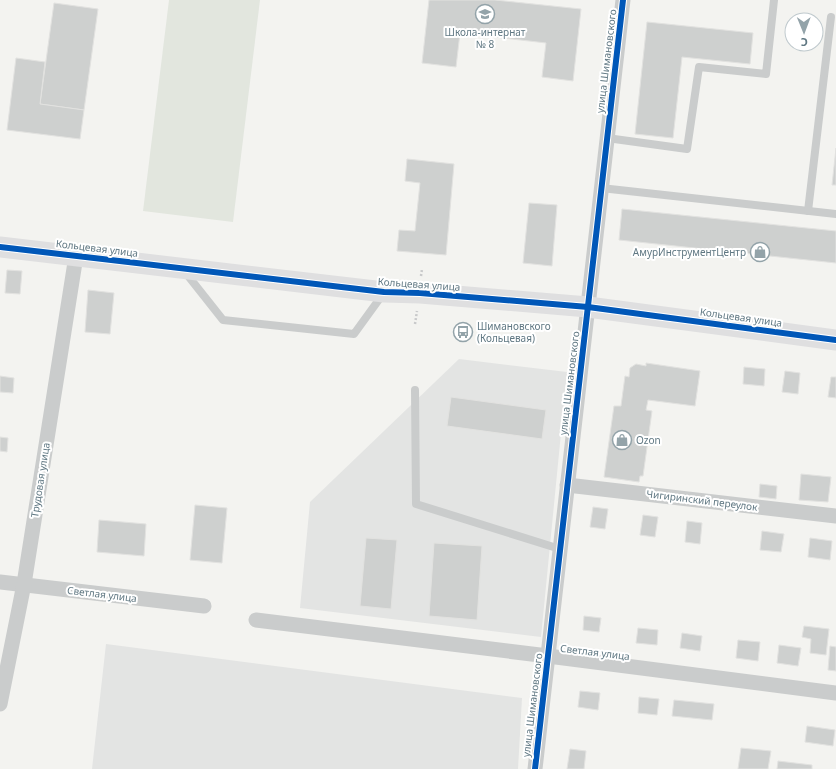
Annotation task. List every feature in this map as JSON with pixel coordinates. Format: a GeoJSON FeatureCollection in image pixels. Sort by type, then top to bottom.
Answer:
{"type":"FeatureCollection","features":[{"type":"Feature","properties":{"kind":"street","name":"улица Шимановского"},"geometry":{"type":"LineString","coordinates":[[535,769],[623,0]]}},
{"type":"Feature","properties":{"kind":"street","name":"Кольцевая улица"},"geometry":{"type":"LineString","coordinates":[[0,247],[384,292],[420,293],[588,307],[836,340]]}},
{"type":"Feature","properties":{"kind":"street","name":"Трудовая улица"},"geometry":{"type":"LineString","coordinates":[[0,704],[24,584],[76,256]]}},
{"type":"Feature","properties":{"kind":"street","name":"Чигиринский переулок"},"geometry":{"type":"LineString","coordinates":[[568,485],[836,516]]}},
{"type":"Feature","properties":{"kind":"street","name":"Светлая улица"},"geometry":{"type":"LineString","coordinates":[[0,582],[204,606]]}},
{"type":"Feature","properties":{"kind":"street","name":"Светлая улица"},"geometry":{"type":"LineString","coordinates":[[256,620],[548,656],[836,694]]}},
{"type":"Feature","properties":{"kind":"lane"},"geometry":{"type":"LineString","coordinates":[[607,138],[687,149],[699,66],[766,74],[774,0]]}},
{"type":"Feature","properties":{"kind":"lane"},"geometry":{"type":"LineString","coordinates":[[808,211],[831,17]]}},
{"type":"Feature","properties":{"kind":"lane"},"geometry":{"type":"LineString","coordinates":[[602,188],[836,214]]}},
{"type":"Feature","properties":{"kind":"lane"},"geometry":{"type":"LineString","coordinates":[[182,268],[222,320],[354,334],[384,292]]}},
{"type":"Feature","properties":{"kind":"lane"},"geometry":{"type":"LineString","coordinates":[[415,390],[416,504],[560,549]]}},
{"type":"Feature","properties":{"kind":"shaded area"},"geometry":{"type":"Polygon","coordinates":[[[169,0],[260,0],[233,222],[143,211],[169,0]]]}},
{"type":"Feature","properties":{"kind":"shaded area"},"geometry":{"type":"Polygon","coordinates":[[[459,359],[567,372],[541,637],[300,608],[310,502],[459,359]]]}},
{"type":"Feature","properties":{"kind":"shaded area"},"geometry":{"type":"Polygon","coordinates":[[[106,644],[522,698],[518,769],[92,769],[106,644]]]}},
{"type":"Feature","properties":{"kind":"building"},"geometry":{"type":"Polygon","coordinates":[[[429,0],[495,0],[581,9],[573,81],[542,77],[546,43],[460,33],[456,67],[422,63],[429,0]]]}},
{"type":"Feature","properties":{"kind":"building"},"geometry":{"type":"Polygon","coordinates":[[[54,3],[98,9],[84,110],[40,104],[54,3]]]}},
{"type":"Feature","properties":{"kind":"building"},"geometry":{"type":"Polygon","coordinates":[[[647,22],[753,33],[750,64],[682,57],[673,138],[635,134],[647,22]]]}},
{"type":"Feature","properties":{"kind":"building"},"geometry":{"type":"Polygon","coordinates":[[[16,58],[45,62],[40,104],[84,110],[80,139],[7,130],[16,58]]]}},
{"type":"Feature","properties":{"kind":"building"},"geometry":{"type":"Polygon","coordinates":[[[836,148],[836,185],[832,185],[836,148]]]}},
{"type":"Feature","properties":{"kind":"building"},"geometry":{"type":"Polygon","coordinates":[[[407,159],[454,164],[446,255],[397,251],[399,230],[415,231],[420,183],[405,181],[407,159]]]}},
{"type":"Feature","properties":{"kind":"building"},"geometry":{"type":"Polygon","coordinates":[[[529,203],[557,205],[552,266],[523,263],[529,203]]]}},
{"type":"Feature","properties":{"kind":"building"},"geometry":{"type":"Polygon","coordinates":[[[622,209],[836,231],[836,263],[619,240],[622,209]]]}},
{"type":"Feature","properties":{"kind":"building"},"geometry":{"type":"Polygon","coordinates":[[[7,270],[22,271],[20,294],[5,293],[7,270]]]}},
{"type":"Feature","properties":{"kind":"building"},"geometry":{"type":"Polygon","coordinates":[[[88,290],[114,293],[110,334],[85,332],[88,290]]]}},
{"type":"Feature","properties":{"kind":"building"},"geometry":{"type":"Polygon","coordinates":[[[646,363],[700,371],[695,406],[648,400],[646,410],[652,411],[643,476],[640,476],[639,482],[604,477],[614,406],[621,406],[625,376],[629,377],[630,368],[636,364],[646,366],[646,363]]]}},
{"type":"Feature","properties":{"kind":"building"},"geometry":{"type":"Polygon","coordinates":[[[744,367],[765,369],[764,386],[743,384],[744,367]]]}},
{"type":"Feature","properties":{"kind":"building"},"geometry":{"type":"Polygon","coordinates":[[[785,371],[800,373],[798,394],[782,392],[785,371]]]}},
{"type":"Feature","properties":{"kind":"building"},"geometry":{"type":"Polygon","coordinates":[[[0,376],[14,378],[13,393],[0,392],[0,376]]]}},
{"type":"Feature","properties":{"kind":"building"},"geometry":{"type":"Polygon","coordinates":[[[831,377],[836,377],[836,398],[828,397],[831,377]]]}},
{"type":"Feature","properties":{"kind":"building"},"geometry":{"type":"Polygon","coordinates":[[[451,397],[546,410],[542,439],[447,426],[451,397]]]}},
{"type":"Feature","properties":{"kind":"building"},"geometry":{"type":"Polygon","coordinates":[[[0,437],[8,438],[7,452],[0,451],[0,437]]]}},
{"type":"Feature","properties":{"kind":"building"},"geometry":{"type":"Polygon","coordinates":[[[801,474],[831,477],[828,502],[799,500],[801,474]]]}},
{"type":"Feature","properties":{"kind":"building"},"geometry":{"type":"Polygon","coordinates":[[[760,484],[777,486],[776,499],[759,497],[760,484]]]}},
{"type":"Feature","properties":{"kind":"building"},"geometry":{"type":"Polygon","coordinates":[[[195,505],[227,508],[222,563],[190,560],[195,505]]]}},
{"type":"Feature","properties":{"kind":"building"},"geometry":{"type":"Polygon","coordinates":[[[593,507],[608,509],[605,529],[590,527],[593,507]]]}},
{"type":"Feature","properties":{"kind":"building"},"geometry":{"type":"Polygon","coordinates":[[[643,515],[658,517],[655,537],[640,535],[643,515]]]}},
{"type":"Feature","properties":{"kind":"building"},"geometry":{"type":"Polygon","coordinates":[[[99,520],[146,524],[144,556],[97,552],[99,520]]]}},
{"type":"Feature","properties":{"kind":"building"},"geometry":{"type":"Polygon","coordinates":[[[687,521],[702,523],[700,544],[685,542],[687,521]]]}},
{"type":"Feature","properties":{"kind":"building"},"geometry":{"type":"Polygon","coordinates":[[[762,531],[784,534],[781,552],[760,550],[762,531]]]}},
{"type":"Feature","properties":{"kind":"building"},"geometry":{"type":"Polygon","coordinates":[[[366,538],[397,540],[391,609],[360,606],[366,538]]]}},
{"type":"Feature","properties":{"kind":"building"},"geometry":{"type":"Polygon","coordinates":[[[810,538],[832,541],[830,560],[808,557],[810,538]]]}},
{"type":"Feature","properties":{"kind":"building"},"geometry":{"type":"Polygon","coordinates":[[[434,543],[482,546],[477,620],[429,616],[434,543]]]}},
{"type":"Feature","properties":{"kind":"building"},"geometry":{"type":"Polygon","coordinates":[[[584,616],[601,618],[599,632],[583,630],[584,616]]]}},
{"type":"Feature","properties":{"kind":"building"},"geometry":{"type":"Polygon","coordinates":[[[804,626],[829,629],[826,655],[810,653],[811,639],[802,637],[804,626]]]}},
{"type":"Feature","properties":{"kind":"building"},"geometry":{"type":"Polygon","coordinates":[[[638,628],[658,630],[657,645],[636,643],[638,628]]]}},
{"type":"Feature","properties":{"kind":"building"},"geometry":{"type":"Polygon","coordinates":[[[682,633],[702,636],[700,651],[680,648],[682,633]]]}},
{"type":"Feature","properties":{"kind":"building"},"geometry":{"type":"Polygon","coordinates":[[[738,640],[760,642],[758,661],[736,658],[738,640]]]}},
{"type":"Feature","properties":{"kind":"building"},"geometry":{"type":"Polygon","coordinates":[[[779,645],[801,648],[798,666],[777,663],[779,645]]]}},
{"type":"Feature","properties":{"kind":"building"},"geometry":{"type":"Polygon","coordinates":[[[830,646],[836,647],[836,671],[828,670],[830,646]]]}},
{"type":"Feature","properties":{"kind":"building"},"geometry":{"type":"Polygon","coordinates":[[[580,691],[600,693],[598,710],[578,707],[580,691]]]}},
{"type":"Feature","properties":{"kind":"building"},"geometry":{"type":"Polygon","coordinates":[[[639,697],[659,699],[657,715],[638,713],[639,697]]]}},
{"type":"Feature","properties":{"kind":"building"},"geometry":{"type":"Polygon","coordinates":[[[674,700],[714,704],[712,720],[672,716],[674,700]]]}},
{"type":"Feature","properties":{"kind":"building"},"geometry":{"type":"Polygon","coordinates":[[[807,726],[835,730],[833,746],[805,742],[807,726]]]}},
{"type":"Feature","properties":{"kind":"building"},"geometry":{"type":"Polygon","coordinates":[[[741,748],[771,751],[768,769],[738,769],[741,748]]]}},
{"type":"Feature","properties":{"kind":"building"},"geometry":{"type":"Polygon","coordinates":[[[570,749],[586,751],[584,769],[567,769],[570,749]]]}},
{"type":"Feature","properties":{"kind":"building"},"geometry":{"type":"Polygon","coordinates":[[[778,761],[812,765],[812,769],[777,769],[778,761]]]}},
{"type":"Feature","properties":{"kind":"cycle path"},"geometry":{"type":"LineString","coordinates":[[535,769],[623,0]]}},
{"type":"Feature","properties":{"kind":"cycle path"},"geometry":{"type":"LineString","coordinates":[[0,247],[384,292],[420,293],[588,307],[836,340]]}},
{"type":"Feature","properties":{"kind":"place","name":"Школа-интернат № 8"},"geometry":{"type":"Point","coordinates":[485,14]}},
{"type":"Feature","properties":{"kind":"place","name":"АмурИнструментЦентр"},"geometry":{"type":"Point","coordinates":[760,252]}},
{"type":"Feature","properties":{"kind":"place","name":"Шимановского (Кольцевая)"},"geometry":{"type":"Point","coordinates":[463,332]}},
{"type":"Feature","properties":{"kind":"place","name":"Ozon"},"geometry":{"type":"Point","coordinates":[622,440]}}]}
